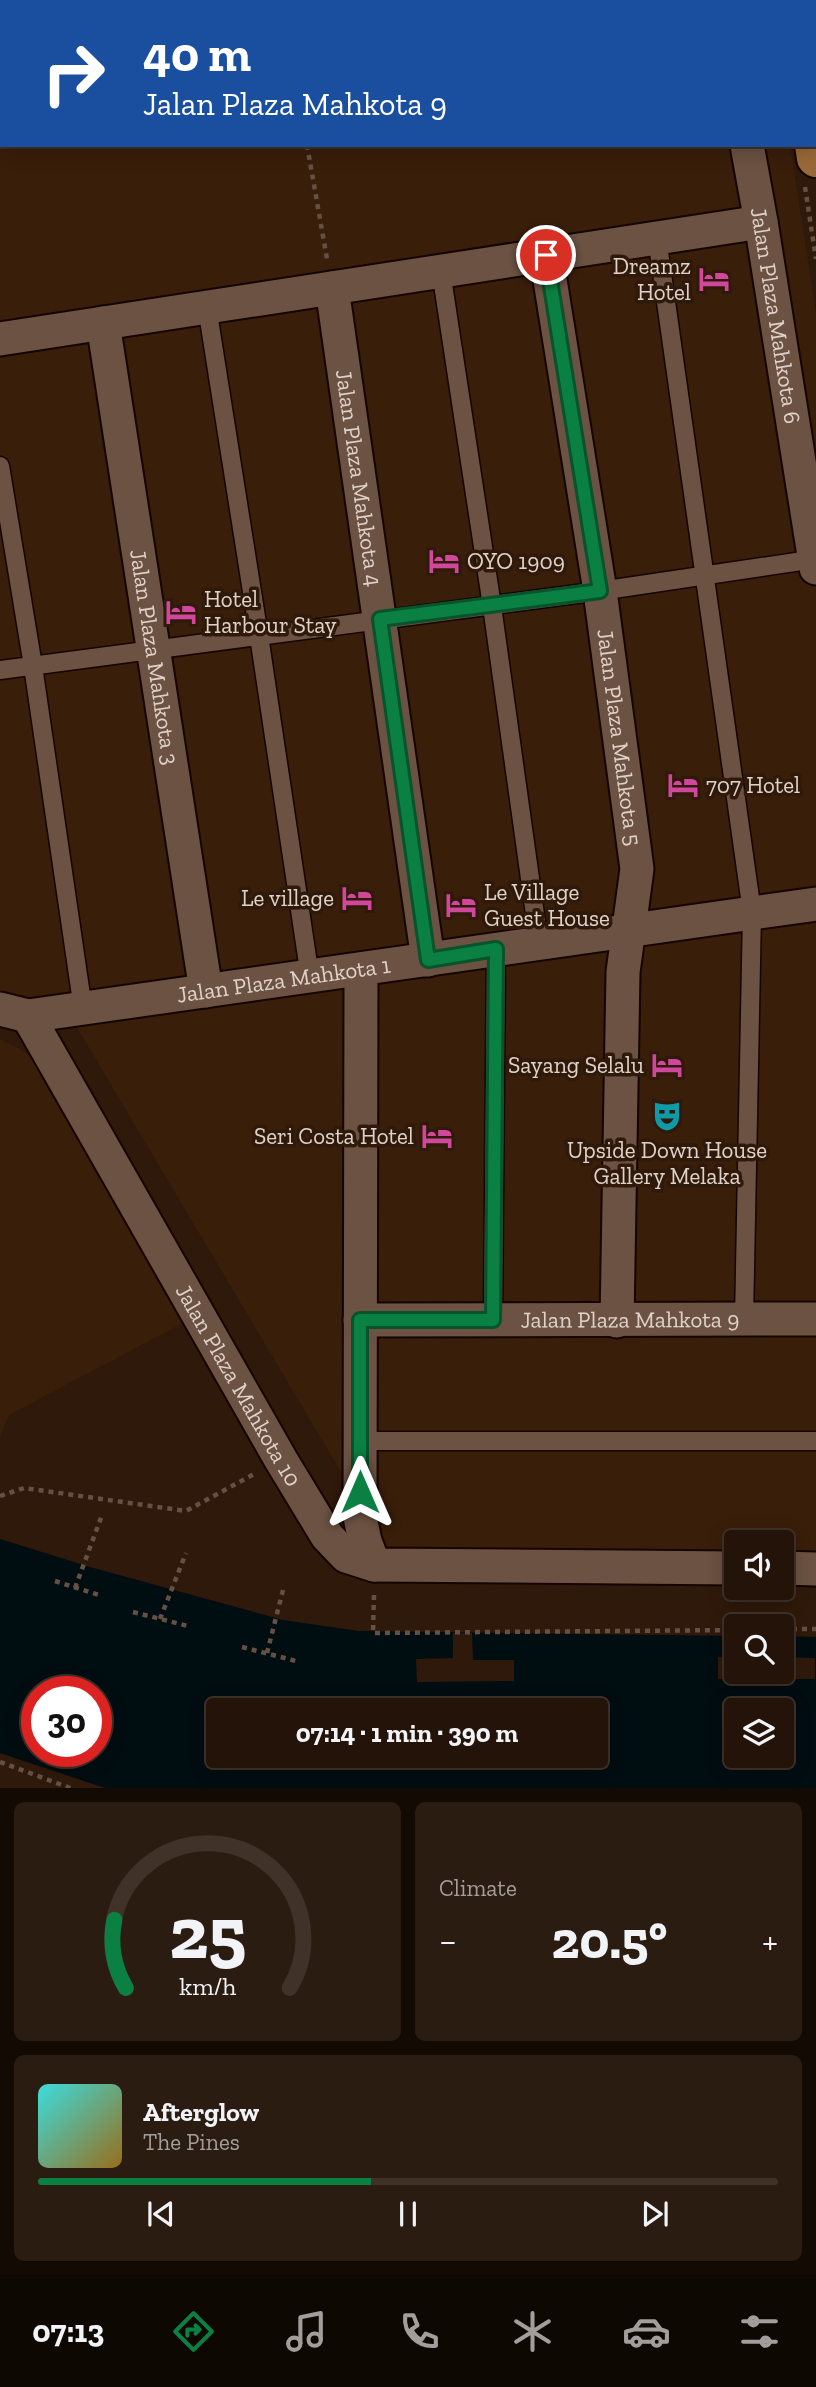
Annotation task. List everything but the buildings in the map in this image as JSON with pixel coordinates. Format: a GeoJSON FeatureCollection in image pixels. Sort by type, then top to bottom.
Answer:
{"type":"FeatureCollection","features":[{"type":"Feature","properties":{"kind":"main road"},"geometry":{"type":"LineString","coordinates":[[810,170],[814,147]]}},
{"type":"Feature","properties":{"kind":"street","name":"Jalan Plaza Mahkota 6"},"geometry":{"type":"LineString","coordinates":[[747,147],[816,562]]}},
{"type":"Feature","properties":{"kind":"street"},"geometry":{"type":"LineString","coordinates":[[0,339],[761,222]]}},
{"type":"Feature","properties":{"kind":"street","name":"Jalan Plaza Mahkota 5"},"geometry":{"type":"LineString","coordinates":[[546,255],[600,591],[637,869],[623,972],[617,1321]]}},
{"type":"Feature","properties":{"kind":"street","name":"Jalan Plaza Mahkota 4"},"geometry":{"type":"LineString","coordinates":[[332,288],[428,960]]}},
{"type":"Feature","properties":{"kind":"street","name":"Jalan Plaza Mahkota 3"},"geometry":{"type":"LineString","coordinates":[[103,323],[206,991]]}},
{"type":"Feature","properties":{"kind":"street","name":"Jalan Plaza Mahkota 1"},"geometry":{"type":"LineString","coordinates":[[14,1013],[83,1009],[816,904]]}},
{"type":"Feature","properties":{"kind":"street"},"geometry":{"type":"LineString","coordinates":[[361,969],[360,1517],[374,1565]]}},
{"type":"Feature","properties":{"kind":"street","name":"Jalan Plaza Mahkota 10"},"geometry":{"type":"LineString","coordinates":[[14,1013],[327,1536],[346,1556],[374,1565],[724,1568]]}},
{"type":"Feature","properties":{"kind":"street","name":"Jalan Plaza Mahkota 9"},"geometry":{"type":"LineString","coordinates":[[360,1320],[816,1319]]}},
{"type":"Feature","properties":{"kind":"street"},"geometry":{"type":"LineString","coordinates":[[794,1568],[816,1569]]}},
{"type":"Feature","properties":{"kind":"lane"},"geometry":{"type":"LineString","coordinates":[[657,238],[752,912],[744,1320]]}},
{"type":"Feature","properties":{"kind":"lane"},"geometry":{"type":"LineString","coordinates":[[440,271],[492,606],[539,943]]}},
{"type":"Feature","properties":{"kind":"lane"},"geometry":{"type":"LineString","coordinates":[[207,307],[310,976]]}},
{"type":"Feature","properties":{"kind":"lane"},"geometry":{"type":"LineString","coordinates":[[0,466],[33,666],[83,1009]]}},
{"type":"Feature","properties":{"kind":"lane"},"geometry":{"type":"LineString","coordinates":[[0,670],[816,562]]}},
{"type":"Feature","properties":{"kind":"lane"},"geometry":{"type":"LineString","coordinates":[[493,1320],[496,949]]}},
{"type":"Feature","properties":{"kind":"lane"},"geometry":{"type":"LineString","coordinates":[[360,1441],[816,1441]]}},
{"type":"Feature","properties":{"kind":"path"},"geometry":{"type":"LineString","coordinates":[[307,147],[332,288]]}},
{"type":"Feature","properties":{"kind":"path"},"geometry":{"type":"LineString","coordinates":[[810,170],[816,259]]}},
{"type":"Feature","properties":{"kind":"path"},"geometry":{"type":"LineString","coordinates":[[0,1496],[24,1488],[186,1511],[281,1460]]}},
{"type":"Feature","properties":{"kind":"path"},"geometry":{"type":"LineString","coordinates":[[75,1588],[102,1515]]}},
{"type":"Feature","properties":{"kind":"path"},"geometry":{"type":"LineString","coordinates":[[160,1619],[186,1553]]}},
{"type":"Feature","properties":{"kind":"path"},"geometry":{"type":"LineString","coordinates":[[374,1565],[373,1633],[724,1630]]}},
{"type":"Feature","properties":{"kind":"path"},"geometry":{"type":"LineString","coordinates":[[55,1581],[99,1595]]}},
{"type":"Feature","properties":{"kind":"path"},"geometry":{"type":"LineString","coordinates":[[267,1653],[284,1586]]}},
{"type":"Feature","properties":{"kind":"path"},"geometry":{"type":"LineString","coordinates":[[132,1612],[188,1626]]}},
{"type":"Feature","properties":{"kind":"path"},"geometry":{"type":"LineString","coordinates":[[794,1629],[816,1629]]}},
{"type":"Feature","properties":{"kind":"path"},"geometry":{"type":"LineString","coordinates":[[242,1647],[296,1661]]}},
{"type":"Feature","properties":{"kind":"path"},"geometry":{"type":"LineString","coordinates":[[0,1762],[73,1788]]}},
{"type":"Feature","properties":{"kind":"shaded area"},"geometry":{"type":"Polygon","coordinates":[[[0,147],[790,147],[816,312],[816,1556],[794,1555],[794,1530],[724,1530],[724,1554],[385,1546],[63,1004],[0,1009],[0,147]]]}},
{"type":"Feature","properties":{"kind":"shaded area"},"geometry":{"type":"Polygon","coordinates":[[[0,1039],[36,1058],[183,1323],[9,1415],[0,1437],[0,1039]]]}},
{"type":"Feature","properties":{"kind":"shaded area"},"geometry":{"type":"Polygon","coordinates":[[[0,1539],[90,1567],[283,1620],[359,1631],[724,1636],[724,1684],[794,1684],[794,1636],[816,1637],[816,1788],[105,1788],[42,1767],[112,1767],[112,1676],[21,1676],[21,1760],[0,1753],[0,1539]]]}},
{"type":"Feature","properties":{"kind":"pier"},"geometry":{"type":"Polygon","coordinates":[[[453,1633],[472,1633],[473,1660],[514,1660],[514,1681],[417,1682],[416,1659],[453,1658],[453,1633]]]}},
{"type":"Feature","properties":{"kind":"pier"},"geometry":{"type":"Polygon","coordinates":[[[718,1657],[724,1657],[724,1679],[718,1679],[718,1657]]]}},
{"type":"Feature","properties":{"kind":"pier"},"geometry":{"type":"Polygon","coordinates":[[[794,1657],[815,1658],[815,1679],[794,1679],[794,1657]]]}},
{"type":"Feature","properties":{"kind":"place","name":"Dreamz Hotel"},"geometry":{"type":"Point","coordinates":[714,279]}},
{"type":"Feature","properties":{"kind":"place","name":"OYO 1909"},"geometry":{"type":"Point","coordinates":[444,561]}},
{"type":"Feature","properties":{"kind":"place","name":"Hotel Harbour Stay"},"geometry":{"type":"Point","coordinates":[181,612]}},
{"type":"Feature","properties":{"kind":"place","name":"707 Hotel"},"geometry":{"type":"Point","coordinates":[683,785]}},
{"type":"Feature","properties":{"kind":"place","name":"Le village"},"geometry":{"type":"Point","coordinates":[357,898]}},
{"type":"Feature","properties":{"kind":"place","name":"Le Village Guest House"},"geometry":{"type":"Point","coordinates":[461,905]}},
{"type":"Feature","properties":{"kind":"place","name":"Sayang Selalu"},"geometry":{"type":"Point","coordinates":[667,1065]}},
{"type":"Feature","properties":{"kind":"place","name":"Upside Down House Gallery Melaka"},"geometry":{"type":"Point","coordinates":[667,1116]}},
{"type":"Feature","properties":{"kind":"place","name":"Seri Costa Hotel"},"geometry":{"type":"Point","coordinates":[437,1136]}},
{"type":"Feature","properties":{"kind":"route"},"geometry":{"type":"LineString","coordinates":[[360,1492],[360,1320],[493,1320],[496,949],[428,960],[380,619],[600,591],[546,255]]}}]}
